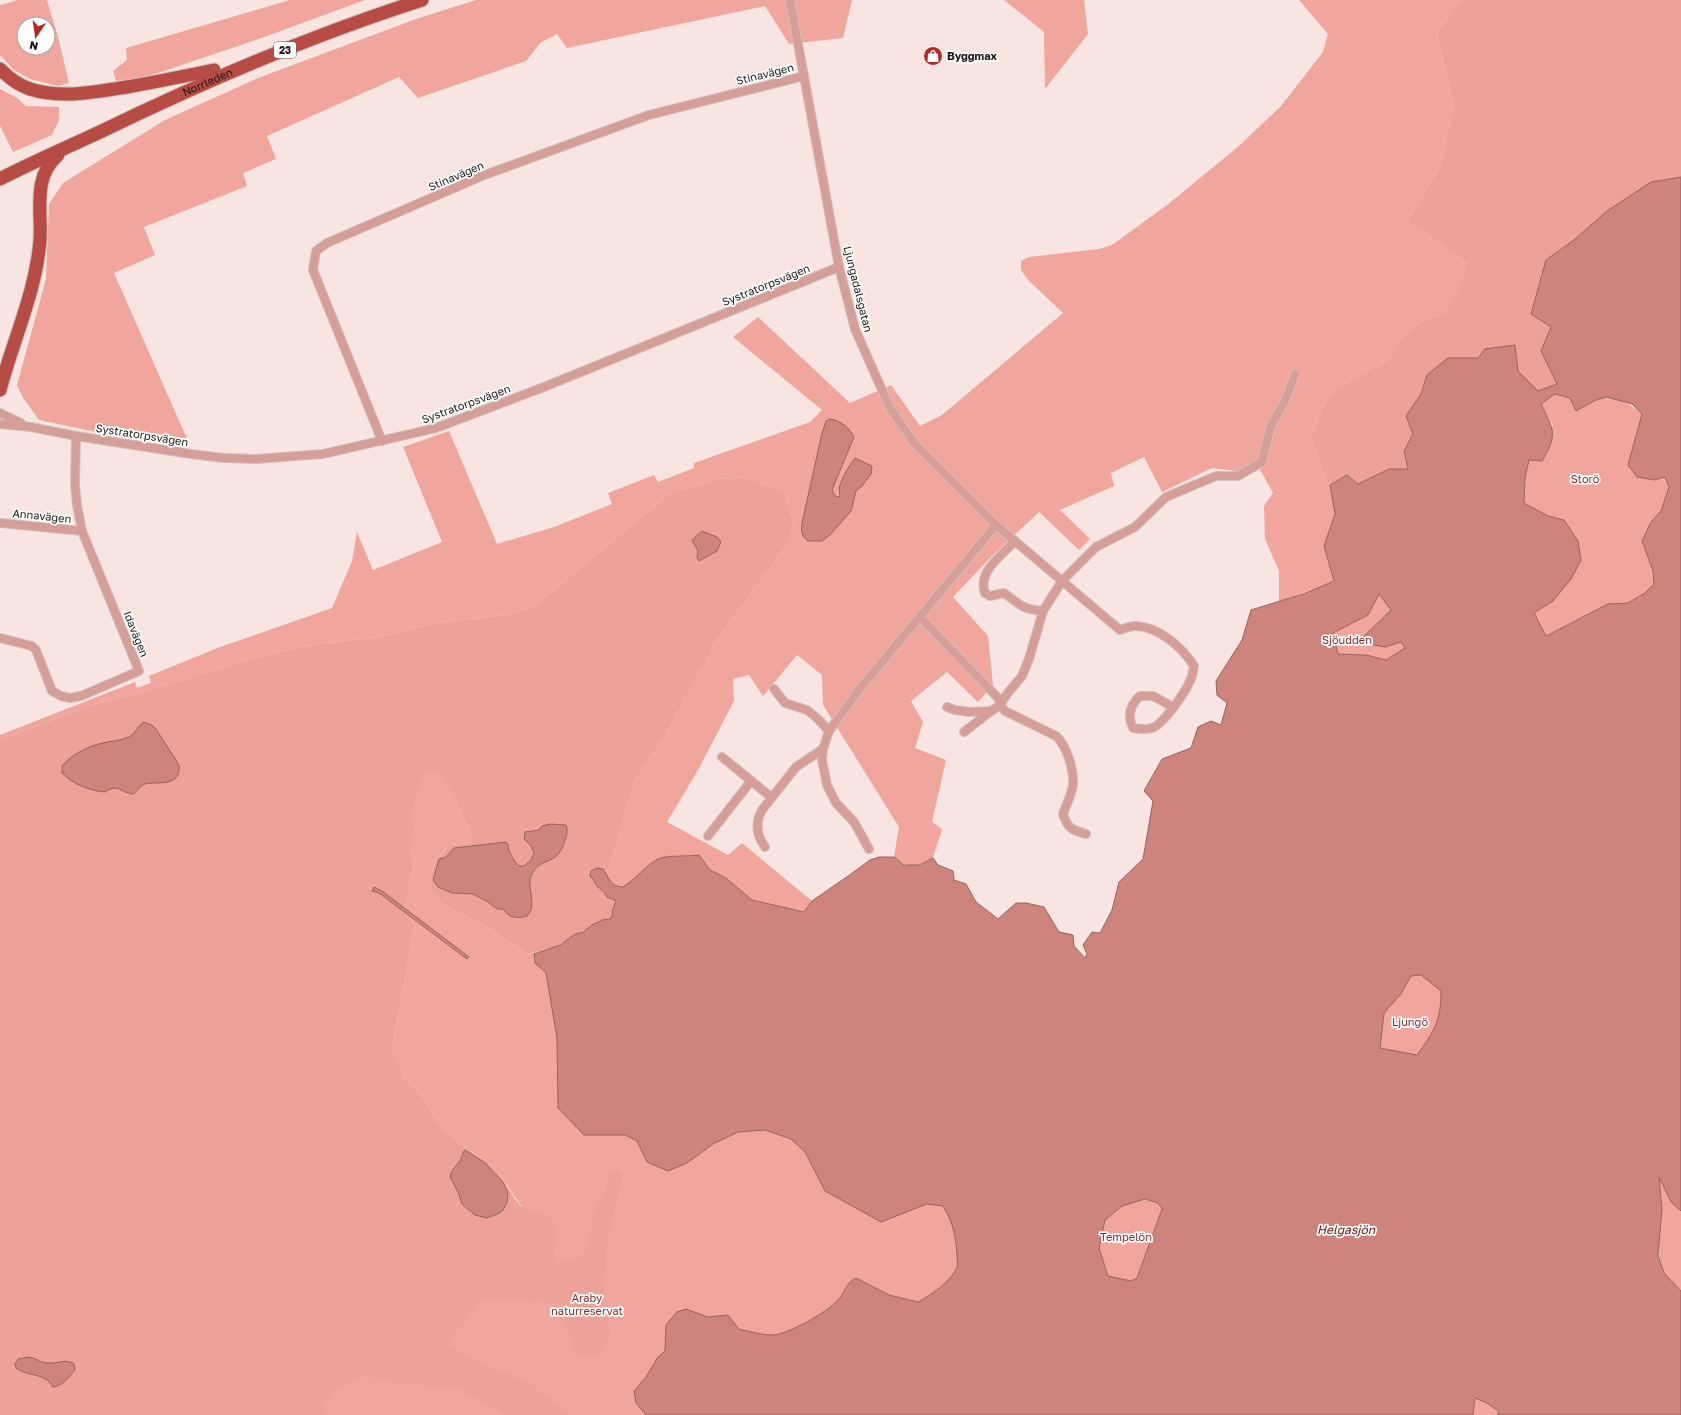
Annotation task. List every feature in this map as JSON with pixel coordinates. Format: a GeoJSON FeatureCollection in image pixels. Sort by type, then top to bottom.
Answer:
{"type":"FeatureCollection","features":[{"type":"Feature","properties":{"kind":"highway","name":"Norrleden"},"geometry":{"type":"LineString","coordinates":[[0,172],[131,107],[214,70],[299,35],[399,0]]}},
{"type":"Feature","properties":{"kind":"highway","name":"Norrleden"},"geometry":{"type":"LineString","coordinates":[[0,179],[217,78],[337,30],[422,0]]}},
{"type":"Feature","properties":{"kind":"highway"},"geometry":{"type":"LineString","coordinates":[[0,68],[14,81],[29,89],[48,93],[69,94],[102,91],[214,70]]}},
{"type":"Feature","properties":{"kind":"highway"},"geometry":{"type":"LineString","coordinates":[[0,390],[34,278],[40,239],[40,193],[43,173],[47,165],[65,148]]}},
{"type":"Feature","properties":{"kind":"street","name":"Ljungadalsgatan"},"geometry":{"type":"LineString","coordinates":[[790,0],[840,267],[855,329],[890,408],[914,443],[996,526],[1120,630],[1134,626],[1152,630],[1173,643],[1187,656],[1194,666],[1192,677],[1173,707],[1153,728],[1142,730],[1133,728],[1129,720],[1133,702],[1140,696],[1154,696],[1173,707]]}},
{"type":"Feature","properties":{"kind":"street","name":"Stinavägen"},"geometry":{"type":"LineString","coordinates":[[382,441],[314,270],[316,251],[327,243],[482,176],[649,115],[804,76]]}},
{"type":"Feature","properties":{"kind":"street","name":"Systratorpsvägen"},"geometry":{"type":"LineString","coordinates":[[0,424],[31,427],[76,436],[191,454],[256,459],[323,454],[382,441],[443,425],[544,387],[840,267]]}},
{"type":"Feature","properties":{"kind":"street"},"geometry":{"type":"LineString","coordinates":[[964,732],[990,711],[1000,705],[1022,676],[1030,660],[1043,612],[1062,581],[1096,547],[1135,527],[1166,497],[1216,476],[1238,476],[1262,462],[1271,426],[1286,399],[1295,374]]}},
{"type":"Feature","properties":{"kind":"street","name":"Systratorpsvägen"},"geometry":{"type":"LineString","coordinates":[[0,413],[31,427]]}},
{"type":"Feature","properties":{"kind":"street","name":"Idavägen"},"geometry":{"type":"LineString","coordinates":[[0,638],[32,646],[36,650],[52,691],[61,696],[70,698],[81,696],[139,671],[82,530],[75,485],[76,436]]}},
{"type":"Feature","properties":{"kind":"street","name":"Annavägen"},"geometry":{"type":"LineString","coordinates":[[0,523],[82,530]]}},
{"type":"Feature","properties":{"kind":"street"},"geometry":{"type":"LineString","coordinates":[[869,849],[854,822],[836,803],[827,786],[822,760],[822,749],[829,731],[858,691],[996,526]]}},
{"type":"Feature","properties":{"kind":"street"},"geometry":{"type":"LineString","coordinates":[[1015,541],[989,568],[983,578],[982,586],[985,593],[990,596],[1004,593],[1019,606],[1028,610],[1043,612]]}},
{"type":"Feature","properties":{"kind":"street"},"geometry":{"type":"LineString","coordinates":[[920,616],[999,699],[1000,705],[1009,713],[1056,736],[1063,742],[1068,755],[1073,786],[1063,814],[1066,824],[1072,830],[1086,834]]}},
{"type":"Feature","properties":{"kind":"street"},"geometry":{"type":"LineString","coordinates":[[774,689],[785,703],[807,710],[829,731]]}},
{"type":"Feature","properties":{"kind":"street"},"geometry":{"type":"LineString","coordinates":[[947,707],[955,710],[990,711]]}},
{"type":"Feature","properties":{"kind":"street"},"geometry":{"type":"LineString","coordinates":[[765,847],[759,839],[757,824],[760,813],[796,767],[822,749]]}},
{"type":"Feature","properties":{"kind":"street"},"geometry":{"type":"LineString","coordinates":[[722,757],[771,797]]}},
{"type":"Feature","properties":{"kind":"street"},"geometry":{"type":"LineString","coordinates":[[708,836],[751,781]]}},
{"type":"Feature","properties":{"kind":"green space"},"geometry":{"type":"Polygon","coordinates":[[[18,0],[47,0],[52,16],[16,16],[16,56],[56,56],[56,30],[69,83],[58,86],[30,79],[14,70],[0,55],[0,5],[18,0]]]}},
{"type":"Feature","properties":{"kind":"green space"},"geometry":{"type":"Polygon","coordinates":[[[290,0],[365,0],[253,41],[146,77],[116,81],[113,71],[127,60],[126,48],[290,0]]]}},
{"type":"Feature","properties":{"kind":"green space"},"geometry":{"type":"Polygon","coordinates":[[[476,0],[852,0],[843,38],[789,44],[765,6],[567,48],[557,34],[540,43],[526,61],[418,98],[399,77],[267,136],[276,159],[243,173],[247,186],[144,227],[155,255],[114,273],[188,441],[183,445],[125,438],[39,420],[23,398],[17,385],[46,279],[49,204],[63,183],[165,120],[258,78],[416,19],[476,0]]]}},
{"type":"Feature","properties":{"kind":"green space"},"geometry":{"type":"Polygon","coordinates":[[[1004,0],[1084,0],[1088,34],[1045,89],[1044,32],[1004,0]]]}},
{"type":"Feature","properties":{"kind":"green space"},"geometry":{"type":"Polygon","coordinates":[[[1299,0],[1460,0],[1437,33],[1453,106],[1440,166],[1407,222],[1467,263],[1463,283],[1446,312],[1419,323],[1401,338],[1389,360],[1337,387],[1324,404],[1311,438],[1324,476],[1330,485],[1335,514],[1324,546],[1334,581],[1279,602],[1279,571],[1265,539],[1264,506],[1273,493],[1257,464],[1236,471],[1212,468],[1162,492],[1144,457],[1111,473],[1114,486],[1060,510],[1090,539],[1079,550],[1039,512],[994,554],[953,597],[988,636],[993,685],[978,702],[947,672],[911,701],[923,722],[915,748],[946,760],[932,822],[942,829],[933,858],[918,865],[909,865],[904,864],[894,857],[899,827],[823,705],[822,675],[797,655],[763,696],[749,675],[733,679],[734,701],[698,770],[667,822],[728,855],[742,843],[812,901],[804,912],[752,900],[726,878],[710,870],[699,855],[677,855],[661,859],[648,867],[623,887],[616,886],[607,877],[605,871],[610,868],[634,782],[668,732],[694,681],[708,660],[714,644],[788,543],[794,523],[784,493],[747,477],[719,479],[670,493],[535,606],[507,615],[435,623],[380,637],[317,644],[250,659],[156,688],[89,706],[0,740],[0,735],[135,682],[137,688],[151,683],[149,676],[220,647],[332,608],[352,561],[357,532],[373,570],[442,542],[403,447],[449,431],[497,544],[554,527],[612,504],[608,493],[654,475],[658,482],[694,468],[694,463],[810,422],[822,410],[733,337],[758,317],[850,403],[891,385],[920,426],[942,415],[1063,313],[1028,280],[1021,270],[1021,261],[1029,257],[1099,249],[1112,245],[1167,205],[1239,146],[1281,106],[1323,52],[1328,34],[1299,0]]]}},
{"type":"Feature","properties":{"kind":"green space"},"geometry":{"type":"Polygon","coordinates":[[[1460,0],[1681,0],[1681,177],[1651,182],[1546,260],[1551,327],[1541,351],[1557,384],[1538,392],[1518,371],[1478,358],[1448,359],[1427,375],[1421,394],[1406,416],[1413,434],[1404,451],[1408,469],[1389,469],[1358,484],[1347,475],[1330,485],[1324,476],[1311,438],[1324,404],[1337,387],[1389,360],[1401,338],[1419,323],[1446,312],[1467,263],[1407,222],[1440,166],[1453,106],[1437,33],[1460,0]]]}},
{"type":"Feature","properties":{"kind":"green space"},"geometry":{"type":"Polygon","coordinates":[[[0,89],[17,98],[26,106],[59,107],[59,120],[52,135],[13,152],[0,126],[0,89]]]}},
{"type":"Feature","properties":{"kind":"green space","name":"Storö"},"geometry":{"type":"Polygon","coordinates":[[[1555,394],[1570,398],[1576,411],[1601,398],[1614,398],[1632,406],[1642,414],[1628,465],[1665,476],[1669,487],[1661,511],[1651,522],[1642,541],[1653,571],[1654,584],[1645,593],[1628,603],[1608,604],[1545,636],[1534,613],[1553,601],[1564,520],[1548,516],[1524,503],[1525,478],[1529,460],[1553,426],[1541,404],[1555,394]]]}},
{"type":"Feature","properties":{"kind":"green space","name":"Araby naturreservat"},"geometry":{"type":"Polygon","coordinates":[[[747,477],[784,493],[794,523],[788,543],[714,644],[708,660],[694,681],[668,732],[634,782],[610,868],[605,871],[597,868],[590,873],[591,879],[607,897],[616,901],[612,916],[610,919],[602,920],[586,930],[575,934],[557,946],[528,954],[490,929],[441,903],[431,889],[430,877],[436,860],[450,845],[471,843],[473,839],[457,803],[441,774],[412,848],[414,862],[405,909],[415,926],[392,1047],[403,1078],[418,1090],[441,1127],[467,1149],[488,1162],[499,1173],[515,1199],[522,1207],[597,1117],[753,1415],[0,1415],[0,740],[89,706],[156,688],[250,659],[317,644],[380,637],[435,623],[507,615],[535,606],[670,493],[719,479],[747,477]]]}},
{"type":"Feature","properties":{"kind":"green space","name":"Sjöudden"},"geometry":{"type":"Polygon","coordinates":[[[1379,594],[1391,610],[1359,642],[1385,647],[1401,642],[1405,648],[1386,660],[1366,655],[1338,654],[1333,633],[1368,615],[1379,594]]]}},
{"type":"Feature","properties":{"kind":"green space"},"geometry":{"type":"Polygon","coordinates":[[[429,771],[441,773],[457,803],[473,839],[471,843],[450,845],[436,860],[430,877],[431,889],[441,903],[490,929],[528,954],[553,947],[535,953],[535,963],[546,973],[557,1038],[557,1058],[584,1135],[625,1135],[637,1141],[647,1162],[687,1163],[713,1144],[738,1132],[765,1130],[791,1139],[805,1152],[825,1191],[881,1222],[927,1204],[943,1206],[952,1224],[957,1249],[957,1268],[949,1279],[934,1292],[917,1302],[889,1295],[855,1278],[849,1283],[832,1306],[796,1327],[779,1334],[772,1335],[759,1334],[739,1329],[728,1315],[708,1317],[686,1309],[664,1338],[665,1351],[658,1357],[646,1377],[634,1391],[636,1403],[647,1415],[571,1415],[530,1384],[479,1362],[447,1344],[483,1297],[550,1303],[571,1335],[571,1350],[577,1355],[602,1354],[611,1330],[604,1309],[606,1249],[621,1174],[616,1170],[610,1173],[605,1193],[597,1201],[586,1251],[571,1261],[557,1263],[553,1253],[557,1227],[551,1219],[542,1214],[525,1210],[499,1173],[488,1162],[467,1149],[441,1127],[418,1090],[403,1078],[400,1072],[392,1047],[415,926],[405,909],[414,862],[412,848],[413,806],[420,782],[429,771]]]}},
{"type":"Feature","properties":{"kind":"green space","name":"Ljungö"},"geometry":{"type":"Polygon","coordinates":[[[1421,975],[1441,991],[1440,1011],[1432,1032],[1417,1055],[1380,1048],[1384,1013],[1401,994],[1411,976],[1421,975]]]}},
{"type":"Feature","properties":{"kind":"green space"},"geometry":{"type":"Polygon","coordinates":[[[1659,1176],[1671,1202],[1681,1211],[1681,1291],[1664,1273],[1659,1254],[1662,1210],[1659,1176]]]}},
{"type":"Feature","properties":{"kind":"green space","name":"Tempelön"},"geometry":{"type":"Polygon","coordinates":[[[1145,1199],[1158,1203],[1162,1209],[1137,1278],[1131,1281],[1108,1276],[1099,1248],[1105,1220],[1122,1206],[1145,1199]]]}},
{"type":"Feature","properties":{"kind":"green space"},"geometry":{"type":"Polygon","coordinates":[[[362,1377],[378,1377],[403,1385],[455,1386],[505,1415],[326,1415],[323,1403],[335,1390],[362,1377]]]}},
{"type":"Feature","properties":{"kind":"green space"},"geometry":{"type":"Polygon","coordinates":[[[1475,1397],[1487,1403],[1498,1412],[1498,1415],[1473,1415],[1475,1397]]]}},
{"type":"Feature","properties":{"kind":"water","name":"Helgasjön"},"geometry":{"type":"Polygon","coordinates":[[[1681,177],[1681,1211],[1671,1202],[1659,1177],[1662,1209],[1658,1255],[1664,1273],[1681,1291],[1681,1415],[1498,1415],[1498,1411],[1487,1403],[1475,1398],[1473,1415],[646,1415],[636,1403],[634,1391],[646,1377],[658,1357],[665,1351],[666,1325],[677,1312],[686,1309],[708,1317],[728,1315],[739,1329],[772,1335],[779,1334],[797,1327],[832,1306],[840,1298],[847,1285],[856,1278],[889,1295],[918,1302],[940,1288],[950,1279],[957,1268],[957,1249],[952,1224],[943,1206],[927,1204],[881,1222],[825,1191],[805,1152],[791,1139],[765,1130],[738,1132],[713,1144],[687,1163],[668,1171],[647,1162],[637,1141],[625,1135],[584,1135],[558,1108],[557,1038],[546,973],[535,963],[534,954],[560,945],[575,934],[583,932],[592,925],[602,920],[610,919],[616,901],[607,897],[597,886],[590,876],[591,871],[597,868],[603,869],[610,881],[619,887],[623,887],[658,859],[699,855],[710,870],[726,878],[752,900],[804,912],[812,901],[870,860],[879,857],[894,857],[904,865],[919,865],[933,858],[938,865],[953,871],[954,880],[966,884],[976,902],[998,919],[1016,903],[1026,903],[1044,907],[1059,932],[1073,935],[1074,946],[1085,958],[1087,954],[1083,945],[1092,932],[1100,933],[1112,910],[1119,882],[1143,859],[1153,801],[1144,791],[1162,759],[1191,748],[1198,727],[1211,721],[1221,725],[1227,703],[1217,695],[1216,681],[1242,640],[1251,610],[1303,594],[1334,581],[1324,546],[1335,514],[1330,485],[1347,475],[1358,484],[1389,469],[1408,469],[1404,451],[1413,434],[1406,416],[1421,394],[1427,375],[1448,358],[1478,358],[1485,349],[1515,345],[1518,371],[1538,391],[1557,384],[1541,351],[1551,327],[1531,314],[1546,260],[1575,239],[1607,211],[1651,182],[1681,177]],[[1555,394],[1541,404],[1551,426],[1552,438],[1542,461],[1529,460],[1525,478],[1524,503],[1548,516],[1564,520],[1578,541],[1581,560],[1571,579],[1553,601],[1534,613],[1546,636],[1608,604],[1628,603],[1645,593],[1654,584],[1653,571],[1642,541],[1651,522],[1661,511],[1669,487],[1665,477],[1654,480],[1637,477],[1628,465],[1642,414],[1632,404],[1607,397],[1596,400],[1576,411],[1570,398],[1555,394]],[[1379,594],[1368,615],[1333,633],[1338,654],[1366,655],[1386,660],[1405,648],[1401,642],[1385,647],[1358,642],[1391,610],[1379,594]],[[1421,975],[1411,976],[1401,994],[1384,1013],[1380,1048],[1417,1055],[1428,1039],[1438,1019],[1441,991],[1421,975]],[[1145,1199],[1122,1206],[1105,1220],[1099,1248],[1108,1276],[1131,1281],[1137,1278],[1162,1209],[1158,1203],[1145,1199]]]}},
{"type":"Feature","properties":{"kind":"water"},"geometry":{"type":"Polygon","coordinates":[[[830,419],[844,425],[854,437],[832,490],[835,496],[840,497],[839,487],[846,471],[855,458],[872,466],[871,474],[856,491],[851,511],[831,534],[822,541],[808,541],[802,533],[802,523],[822,433],[826,421],[830,419]]]}},
{"type":"Feature","properties":{"kind":"water"},"geometry":{"type":"Polygon","coordinates":[[[702,531],[717,537],[721,542],[717,551],[699,561],[697,557],[698,551],[692,540],[702,531]]]}},
{"type":"Feature","properties":{"kind":"water"},"geometry":{"type":"Polygon","coordinates":[[[144,722],[152,725],[156,729],[179,765],[179,772],[173,780],[168,782],[145,784],[133,794],[116,788],[109,789],[105,792],[88,788],[76,784],[62,773],[62,766],[79,752],[94,745],[129,737],[144,722]]]}},
{"type":"Feature","properties":{"kind":"water"},"geometry":{"type":"Polygon","coordinates":[[[550,824],[566,825],[566,836],[559,854],[537,867],[533,872],[530,883],[532,906],[527,916],[511,916],[503,909],[497,909],[473,894],[452,893],[438,887],[433,880],[439,859],[446,857],[454,848],[506,842],[510,854],[515,861],[519,866],[524,866],[531,860],[534,853],[531,846],[524,839],[525,832],[539,830],[542,826],[550,824]]]}},
{"type":"Feature","properties":{"kind":"water"},"geometry":{"type":"Polygon","coordinates":[[[374,887],[382,891],[469,957],[467,959],[379,893],[372,891],[374,887]]]}},
{"type":"Feature","properties":{"kind":"water"},"geometry":{"type":"Polygon","coordinates":[[[465,1150],[484,1162],[503,1182],[508,1193],[507,1203],[503,1210],[498,1214],[486,1218],[475,1215],[462,1204],[458,1192],[450,1177],[465,1150]]]}},
{"type":"Feature","properties":{"kind":"water"},"geometry":{"type":"Polygon","coordinates":[[[29,1357],[45,1363],[68,1361],[74,1364],[75,1370],[63,1383],[53,1387],[45,1379],[16,1368],[15,1364],[18,1359],[29,1357]]]}},
{"type":"Feature","properties":{"kind":"place","name":"Byggmax"},"geometry":{"type":"Point","coordinates":[933,56]}}]}
